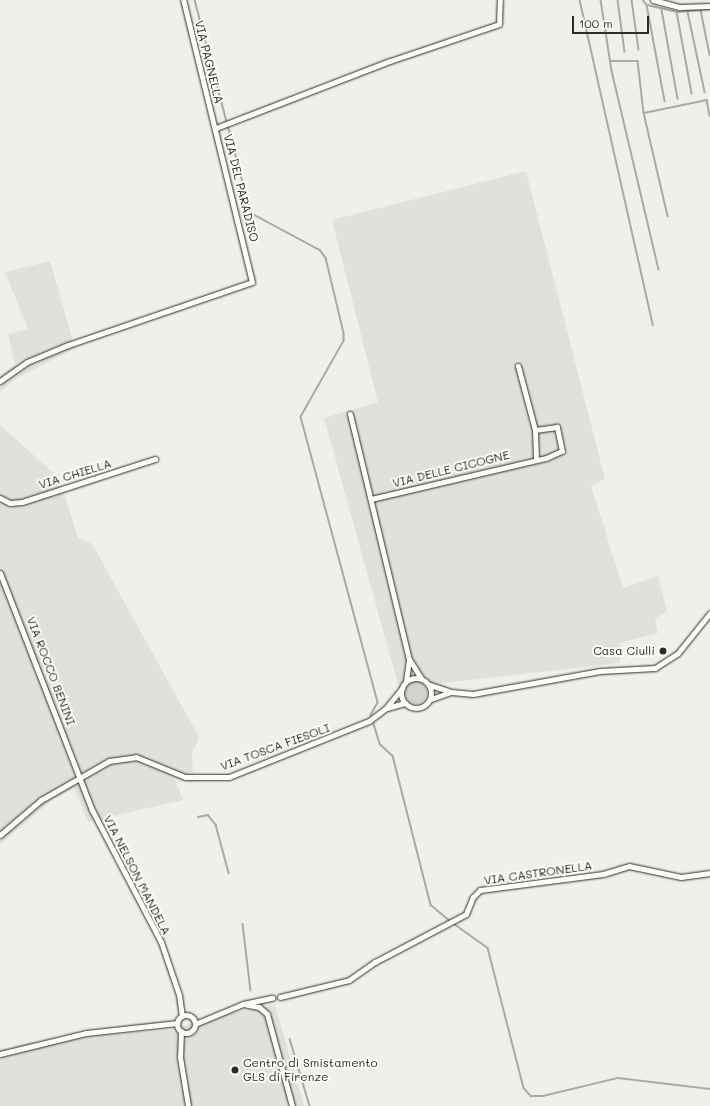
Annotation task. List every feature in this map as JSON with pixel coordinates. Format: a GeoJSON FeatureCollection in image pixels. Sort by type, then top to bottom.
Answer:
{"type":"FeatureCollection","features":[{"type":"Feature","properties":{"kind":"street","name":"VIA PAGNELLA"},"geometry":{"type":"LineString","coordinates":[[183,0],[216,128]]}},
{"type":"Feature","properties":{"kind":"street","name":"VIA DEL PARADISO"},"geometry":{"type":"LineString","coordinates":[[0,381],[27,362],[68,345],[190,302],[250,285],[253,275],[216,128],[235,123],[390,61],[499,24],[500,0]]}},
{"type":"Feature","properties":{"kind":"street"},"geometry":{"type":"LineString","coordinates":[[653,0],[680,7],[710,6]]}},
{"type":"Feature","properties":{"kind":"street"},"geometry":{"type":"LineString","coordinates":[[518,366],[535,430],[536,459]]}},
{"type":"Feature","properties":{"kind":"street"},"geometry":{"type":"LineString","coordinates":[[350,414],[409,659],[422,678],[405,682],[409,659]]}},
{"type":"Feature","properties":{"kind":"street","name":"VIA DELLE CICOGNE"},"geometry":{"type":"LineString","coordinates":[[371,499],[558,454],[564,447],[557,427],[535,430]]}},
{"type":"Feature","properties":{"kind":"street","name":"VIA CHIELLA"},"geometry":{"type":"LineString","coordinates":[[0,498],[10,503],[22,502],[155,459]]}},
{"type":"Feature","properties":{"kind":"street","name":"VIA ROCCO BENINI"},"geometry":{"type":"LineString","coordinates":[[0,573],[80,777]]}},
{"type":"Feature","properties":{"kind":"street","name":"VIA TOSCA FIESOLI"},"geometry":{"type":"LineString","coordinates":[[422,678],[429,684],[451,692],[473,694],[600,671],[655,668],[678,653],[710,613]]}},
{"type":"Feature","properties":{"kind":"street","name":"VIA TOSCA FIESOLI"},"geometry":{"type":"LineString","coordinates":[[0,836],[42,800],[109,761],[130,757],[185,777],[229,777],[369,721],[386,708],[405,682]]}},
{"type":"Feature","properties":{"kind":"street"},"geometry":{"type":"LineString","coordinates":[[429,684],[430,700]]}},
{"type":"Feature","properties":{"kind":"street"},"geometry":{"type":"LineString","coordinates":[[402,688],[405,703]]}},
{"type":"Feature","properties":{"kind":"street","name":"VIA TOSCA FIESOLI"},"geometry":{"type":"LineString","coordinates":[[386,708],[405,703],[417,708],[430,700],[451,692]]}},
{"type":"Feature","properties":{"kind":"street","name":"VIA NELSON MANDELA"},"geometry":{"type":"LineString","coordinates":[[80,777],[115,859],[150,916],[182,1006],[187,1016]]}},
{"type":"Feature","properties":{"kind":"street","name":"VIA CASTRONELLA"},"geometry":{"type":"LineString","coordinates":[[280,997],[341,984],[447,923],[466,914],[476,893],[494,887],[603,874],[629,866],[681,877],[710,873]]}},
{"type":"Feature","properties":{"kind":"street"},"geometry":{"type":"LineString","coordinates":[[181,1039],[195,1024],[207,1017],[243,1004],[272,998]]}},
{"type":"Feature","properties":{"kind":"street"},"geometry":{"type":"LineString","coordinates":[[243,1004],[259,1007],[267,1014],[292,1106]]}},
{"type":"Feature","properties":{"kind":"street"},"geometry":{"type":"LineString","coordinates":[[187,1016],[207,1017]]}},
{"type":"Feature","properties":{"kind":"street"},"geometry":{"type":"LineString","coordinates":[[187,1016],[195,1024]]}},
{"type":"Feature","properties":{"kind":"street"},"geometry":{"type":"LineString","coordinates":[[187,1016],[179,1027],[188,1106]]}},
{"type":"Feature","properties":{"kind":"street"},"geometry":{"type":"LineString","coordinates":[[0,1054],[86,1033],[171,1025],[179,1027],[188,1033]]}},
{"type":"Feature","properties":{"kind":"shaded area"},"geometry":{"type":"Polygon","coordinates":[[[526,171],[605,479],[591,486],[623,588],[658,576],[667,611],[655,619],[658,633],[620,643],[620,663],[399,688],[324,418],[378,402],[332,220],[526,171]]]}},
{"type":"Feature","properties":{"kind":"shaded area"},"geometry":{"type":"Polygon","coordinates":[[[50,261],[75,348],[17,378],[0,392],[0,376],[15,364],[8,334],[28,329],[5,272],[50,261]]]}},
{"type":"Feature","properties":{"kind":"shaded area"},"geometry":{"type":"Polygon","coordinates":[[[0,425],[59,478],[78,538],[92,544],[199,737],[192,754],[193,783],[175,779],[183,800],[88,822],[74,788],[52,800],[0,844],[0,425]]]}},
{"type":"Feature","properties":{"kind":"shaded area"},"geometry":{"type":"Polygon","coordinates":[[[416,682],[424,685],[427,693],[424,701],[416,704],[408,701],[405,693],[408,685],[416,682]]]}},
{"type":"Feature","properties":{"kind":"shaded area"},"geometry":{"type":"Polygon","coordinates":[[[275,1005],[304,1106],[0,1106],[0,1050],[31,1042],[50,1044],[97,1035],[173,1030],[207,1018],[275,1005]]]}},
{"type":"Feature","properties":{"kind":"waterway"},"geometry":{"type":"LineString","coordinates":[[195,0],[227,122]]}},
{"type":"Feature","properties":{"kind":"waterway"},"geometry":{"type":"LineString","coordinates":[[580,0],[653,325]]}},
{"type":"Feature","properties":{"kind":"waterway"},"geometry":{"type":"LineString","coordinates":[[601,0],[612,71],[659,270]]}},
{"type":"Feature","properties":{"kind":"waterway"},"geometry":{"type":"LineString","coordinates":[[618,0],[625,52]]}},
{"type":"Feature","properties":{"kind":"waterway"},"geometry":{"type":"LineString","coordinates":[[632,0],[639,50]]}},
{"type":"Feature","properties":{"kind":"waterway"},"geometry":{"type":"LineString","coordinates":[[643,0],[647,5],[677,12],[710,9]]}},
{"type":"Feature","properties":{"kind":"waterway"},"geometry":{"type":"LineString","coordinates":[[647,5],[665,101]]}},
{"type":"Feature","properties":{"kind":"waterway"},"geometry":{"type":"LineString","coordinates":[[662,10],[678,99]]}},
{"type":"Feature","properties":{"kind":"waterway"},"geometry":{"type":"LineString","coordinates":[[701,10],[710,55]]}},
{"type":"Feature","properties":{"kind":"waterway"},"geometry":{"type":"LineString","coordinates":[[677,12],[692,94]]}},
{"type":"Feature","properties":{"kind":"waterway"},"geometry":{"type":"LineString","coordinates":[[688,12],[705,92]]}},
{"type":"Feature","properties":{"kind":"waterway"},"geometry":{"type":"LineString","coordinates":[[610,61],[638,61],[644,113],[668,216]]}},
{"type":"Feature","properties":{"kind":"waterway"},"geometry":{"type":"LineString","coordinates":[[644,113],[707,100],[710,116]]}},
{"type":"Feature","properties":{"kind":"waterway"},"geometry":{"type":"LineString","coordinates":[[228,125],[251,213],[320,250],[326,258],[344,333],[344,341],[301,417],[378,703],[371,715]]}},
{"type":"Feature","properties":{"kind":"waterway"},"geometry":{"type":"LineString","coordinates":[[374,724],[380,744],[393,756],[431,905],[450,921]]}},
{"type":"Feature","properties":{"kind":"waterway"},"geometry":{"type":"LineString","coordinates":[[198,817],[208,815],[216,825],[229,873]]}},
{"type":"Feature","properties":{"kind":"waterway"},"geometry":{"type":"LineString","coordinates":[[453,923],[488,948],[524,1088],[531,1096],[543,1096],[618,1078],[710,1089]]}},
{"type":"Feature","properties":{"kind":"waterway"},"geometry":{"type":"LineString","coordinates":[[243,924],[251,991]]}},
{"type":"Feature","properties":{"kind":"waterway"},"geometry":{"type":"LineString","coordinates":[[290,1039],[310,1106]]}},
{"type":"Feature","properties":{"kind":"place","name":"Casa Ciulli"},"geometry":{"type":"Point","coordinates":[663,651]}},
{"type":"Feature","properties":{"kind":"place","name":"Centro di Smistamento GLS di Firenze"},"geometry":{"type":"Point","coordinates":[235,1070]}}]}
